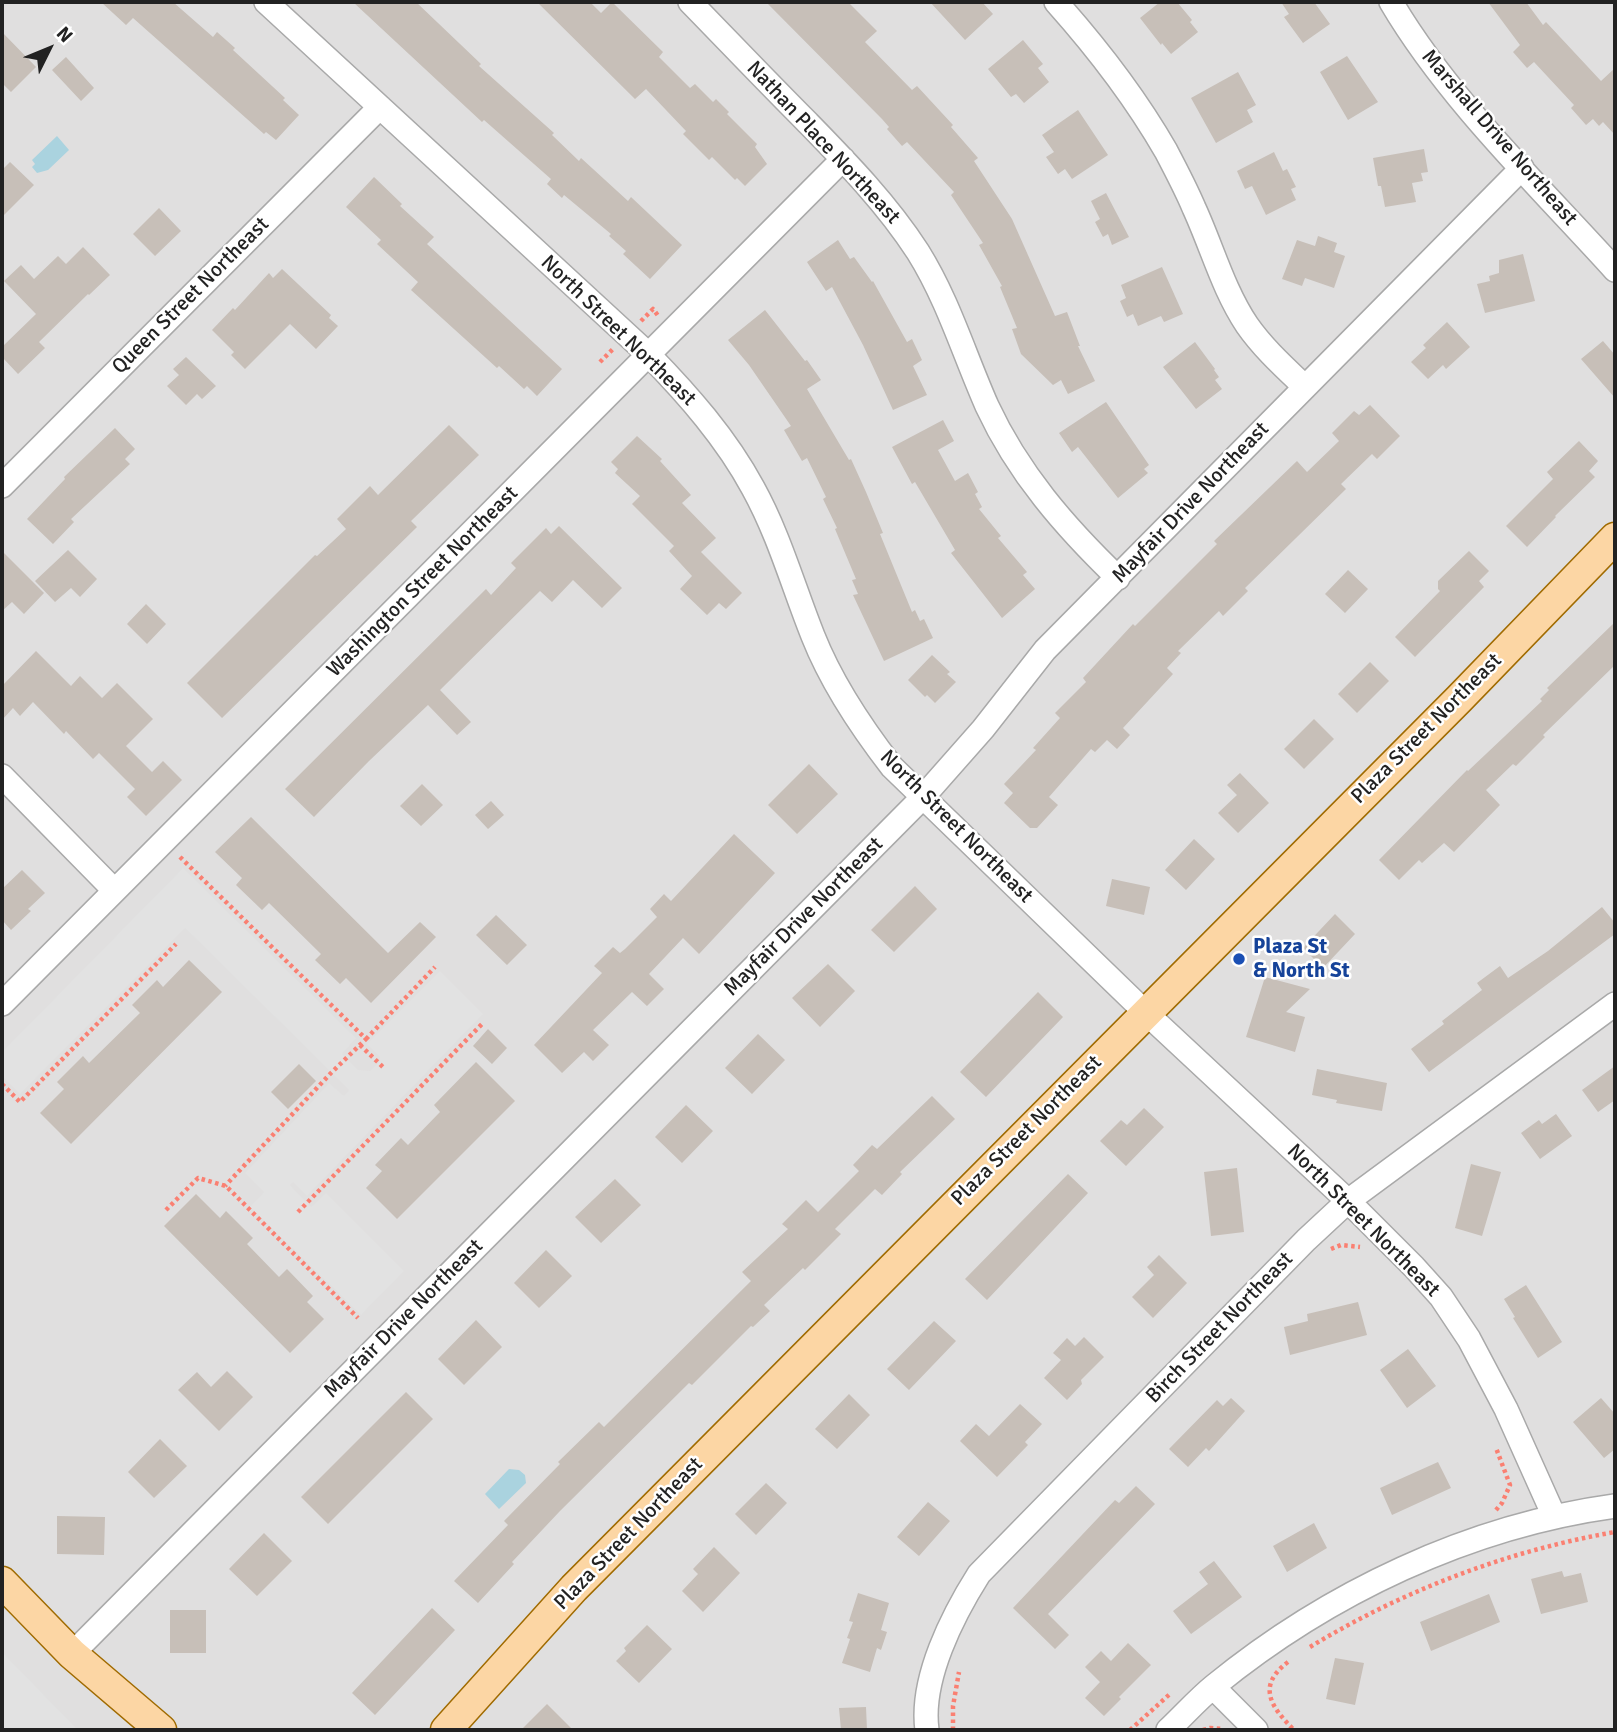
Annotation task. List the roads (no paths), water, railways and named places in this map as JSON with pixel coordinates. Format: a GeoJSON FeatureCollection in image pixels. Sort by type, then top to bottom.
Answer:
{"type":"FeatureCollection","features":[{"type":"Feature","properties":{"kind":"main road","name":"Plaza Street Northeast"},"geometry":{"type":"LineString","coordinates":[[446,1730],[574,1588],[1459,699],[1615,538]]}},
{"type":"Feature","properties":{"kind":"main road"},"geometry":{"type":"LineString","coordinates":[[2,1582],[72,1654],[161,1730]]}},
{"type":"Feature","properties":{"kind":"main road"},"geometry":{"type":"LineString","coordinates":[[72,1654],[130,1730]]}},
{"type":"Feature","properties":{"kind":"street","name":"North Street Northeast"},"geometry":{"type":"LineString","coordinates":[[266,2],[649,355],[686,393],[712,425],[753,486],[777,537],[813,638],[837,686],[866,733],[886,759],[1145,1012],[1414,1266],[1441,1297],[1462,1328],[1506,1409],[1553,1516]]}},
{"type":"Feature","properties":{"kind":"street","name":"Nathan Place Northeast"},"geometry":{"type":"LineString","coordinates":[[690,2],[886,207],[918,252],[943,297],[988,407],[1012,452],[1042,497],[1118,578]]}},
{"type":"Feature","properties":{"kind":"street"},"geometry":{"type":"LineString","coordinates":[[1056,2],[1094,45],[1131,96],[1166,152],[1194,208],[1226,286],[1246,324],[1266,349],[1305,387]]}},
{"type":"Feature","properties":{"kind":"street","name":"Marshall Drive Northeast"},"geometry":{"type":"LineString","coordinates":[[1391,2],[1410,35],[1442,78],[1615,270]]}},
{"type":"Feature","properties":{"kind":"street","name":"Queen Street Northeast"},"geometry":{"type":"LineString","coordinates":[[2,486],[380,107]]}},
{"type":"Feature","properties":{"kind":"street","name":"Washington Street Northeast"},"geometry":{"type":"LineString","coordinates":[[2,1004],[843,159]]}},
{"type":"Feature","properties":{"kind":"street","name":"Mayfair Drive Northeast"},"geometry":{"type":"LineString","coordinates":[[72,1654],[923,797],[984,729],[1045,650],[1522,168]]}},
{"type":"Feature","properties":{"kind":"street"},"geometry":{"type":"LineString","coordinates":[[2,776],[114,890]]}},
{"type":"Feature","properties":{"kind":"street","name":"Birch Street Northeast"},"geometry":{"type":"LineString","coordinates":[[927,1730],[931,1679],[943,1642],[956,1610],[979,1574],[1306,1240],[1348,1201],[1615,1004]]}},
{"type":"Feature","properties":{"kind":"street"},"geometry":{"type":"LineString","coordinates":[[1168,1730],[1213,1687],[1301,1623],[1357,1591],[1474,1539],[1553,1516],[1615,1506]]}},
{"type":"Feature","properties":{"kind":"street"},"geometry":{"type":"LineString","coordinates":[[1213,1687],[1256,1730]]}},
{"type":"Feature","properties":{"kind":"water"},"geometry":{"type":"Polygon","coordinates":[[[57,136],[69,150],[48,170],[37,173],[32,167],[35,164],[32,160],[57,136]]]}},
{"type":"Feature","properties":{"kind":"water"},"geometry":{"type":"Polygon","coordinates":[[[509,1469],[519,1470],[525,1475],[526,1483],[499,1509],[485,1494],[509,1469]]]}},
{"type":"Feature","properties":{"kind":"place","name":"Plaza St & North St"},"geometry":{"type":"Point","coordinates":[1239,959]}}]}
